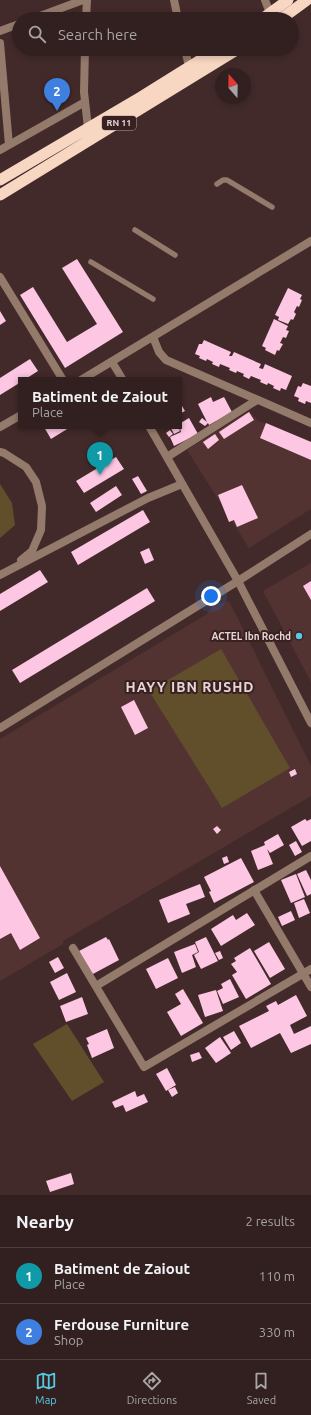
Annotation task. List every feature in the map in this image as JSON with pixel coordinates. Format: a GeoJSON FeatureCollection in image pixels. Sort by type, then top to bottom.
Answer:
{"type":"FeatureCollection","features":[{"type":"Feature","properties":{"kind":"highway"},"geometry":{"type":"LineString","coordinates":[[272,12],[288,0]]}},
{"type":"Feature","properties":{"kind":"highway"},"geometry":{"type":"LineString","coordinates":[[291,12],[307,0]]}},
{"type":"Feature","properties":{"kind":"highway","name":"RN 11"},"geometry":{"type":"LineString","coordinates":[[0,180],[207,56]]}},
{"type":"Feature","properties":{"kind":"highway","name":"RN 11"},"geometry":{"type":"LineString","coordinates":[[0,196],[227,56]]}},
{"type":"Feature","properties":{"kind":"street"},"geometry":{"type":"LineString","coordinates":[[51,12],[83,0]]}},
{"type":"Feature","properties":{"kind":"street"},"geometry":{"type":"LineString","coordinates":[[86,12],[87,0]]}},
{"type":"Feature","properties":{"kind":"street"},"geometry":{"type":"LineString","coordinates":[[174,0],[177,12]]}},
{"type":"Feature","properties":{"kind":"street"},"geometry":{"type":"LineString","coordinates":[[265,0],[266,12]]}},
{"type":"Feature","properties":{"kind":"street"},"geometry":{"type":"LineString","coordinates":[[0,31],[12,27]]}},
{"type":"Feature","properties":{"kind":"street"},"geometry":{"type":"LineString","coordinates":[[0,43],[9,145]]}},
{"type":"Feature","properties":{"kind":"street"},"geometry":{"type":"LineString","coordinates":[[85,56],[84,92],[88,128]]}},
{"type":"Feature","properties":{"kind":"street"},"geometry":{"type":"LineString","coordinates":[[187,56],[189,67]]}},
{"type":"Feature","properties":{"kind":"street"},"geometry":{"type":"LineString","coordinates":[[0,150],[85,102]]}},
{"type":"Feature","properties":{"kind":"street"},"geometry":{"type":"LineString","coordinates":[[86,377],[311,241]]}},
{"type":"Feature","properties":{"kind":"street"},"geometry":{"type":"LineString","coordinates":[[0,277],[61,377]]}},
{"type":"Feature","properties":{"kind":"street"},"geometry":{"type":"LineString","coordinates":[[153,337],[160,352],[166,360],[311,423]]}},
{"type":"Feature","properties":{"kind":"street"},"geometry":{"type":"LineString","coordinates":[[112,362],[121,377]]}},
{"type":"Feature","properties":{"kind":"street"},"geometry":{"type":"LineString","coordinates":[[167,457],[257,400]]}},
{"type":"Feature","properties":{"kind":"street"},"geometry":{"type":"LineString","coordinates":[[0,427],[18,417]]}},
{"type":"Feature","properties":{"kind":"street"},"geometry":{"type":"LineString","coordinates":[[151,429],[238,581],[311,723]]}},
{"type":"Feature","properties":{"kind":"street"},"geometry":{"type":"LineString","coordinates":[[0,452],[26,467],[36,482],[42,506],[41,530],[32,551],[14,567]]}},
{"type":"Feature","properties":{"kind":"street"},"geometry":{"type":"LineString","coordinates":[[0,575],[148,498],[182,484]]}},
{"type":"Feature","properties":{"kind":"street"},"geometry":{"type":"LineString","coordinates":[[0,728],[238,581],[311,534]]}},
{"type":"Feature","properties":{"kind":"street"},"geometry":{"type":"LineString","coordinates":[[96,986],[311,856]]}},
{"type":"Feature","properties":{"kind":"street"},"geometry":{"type":"LineString","coordinates":[[254,890],[311,987]]}},
{"type":"Feature","properties":{"kind":"street"},"geometry":{"type":"LineString","coordinates":[[73,948],[144,1067],[311,969]]}},
{"type":"Feature","properties":{"kind":"lane"},"geometry":{"type":"LineString","coordinates":[[217,184],[227,180],[272,207]]}},
{"type":"Feature","properties":{"kind":"lane"},"geometry":{"type":"LineString","coordinates":[[135,230],[175,255]]}},
{"type":"Feature","properties":{"kind":"lane"},"geometry":{"type":"LineString","coordinates":[[91,262],[153,300]]}},
{"type":"Feature","properties":{"kind":"shaded area"},"geometry":{"type":"Polygon","coordinates":[[[249,411],[258,421],[311,441],[311,509],[249,548],[187,450],[249,411]]]}},
{"type":"Feature","properties":{"kind":"shaded area"},"geometry":{"type":"Polygon","coordinates":[[[0,484],[12,503],[15,525],[0,538],[0,484]]]}},
{"type":"Feature","properties":{"kind":"shaded area","name":"ACTEL Ibn Rochd"},"geometry":{"type":"Polygon","coordinates":[[[311,563],[311,682],[263,591],[311,563]]]}},
{"type":"Feature","properties":{"kind":"shaded area"},"geometry":{"type":"Polygon","coordinates":[[[229,601],[311,766],[311,796],[63,941],[63,944],[0,981],[0,739],[207,614],[212,606],[229,601]]]}},
{"type":"Feature","properties":{"kind":"shaded area"},"geometry":{"type":"Polygon","coordinates":[[[221,649],[290,768],[222,808],[149,691],[221,649]]]}},
{"type":"Feature","properties":{"kind":"shaded area"},"geometry":{"type":"Polygon","coordinates":[[[67,1024],[104,1082],[72,1101],[33,1044],[67,1024]]]}},
{"type":"Feature","properties":{"kind":"building"},"geometry":{"type":"Polygon","coordinates":[[[77,259],[123,332],[65,368],[20,295],[33,287],[67,342],[97,324],[62,268],[77,259]]]}},
{"type":"Feature","properties":{"kind":"building"},"geometry":{"type":"Polygon","coordinates":[[[288,288],[302,295],[300,299],[302,300],[299,307],[297,306],[294,312],[296,314],[293,320],[291,319],[288,324],[278,320],[279,317],[275,315],[288,288]]]}},
{"type":"Feature","properties":{"kind":"building"},"geometry":{"type":"Polygon","coordinates":[[[0,311],[6,321],[0,325],[0,311]]]}},
{"type":"Feature","properties":{"kind":"building"},"geometry":{"type":"Polygon","coordinates":[[[274,319],[288,326],[286,330],[289,331],[286,338],[283,337],[280,343],[283,344],[279,351],[277,350],[275,355],[265,350],[266,348],[262,346],[274,319]]]}},
{"type":"Feature","properties":{"kind":"building"},"geometry":{"type":"Polygon","coordinates":[[[204,340],[231,352],[229,356],[232,356],[234,352],[261,364],[259,368],[263,369],[265,364],[292,376],[286,390],[281,388],[280,391],[273,388],[274,386],[268,383],[267,385],[260,382],[261,380],[251,376],[249,379],[243,376],[244,374],[229,370],[230,368],[220,364],[219,367],[212,364],[213,362],[207,359],[206,361],[199,358],[200,356],[195,354],[199,344],[202,344],[204,340]]]}},
{"type":"Feature","properties":{"kind":"building"},"geometry":{"type":"Polygon","coordinates":[[[30,359],[38,371],[29,377],[18,377],[18,384],[0,395],[0,378],[30,359]]]}},
{"type":"Feature","properties":{"kind":"building"},"geometry":{"type":"Polygon","coordinates":[[[303,383],[311,386],[311,403],[306,401],[305,404],[298,401],[299,398],[294,396],[298,386],[301,387],[303,383]]]}},
{"type":"Feature","properties":{"kind":"building"},"geometry":{"type":"Polygon","coordinates":[[[211,397],[213,402],[224,397],[232,412],[209,425],[208,423],[205,426],[199,422],[202,418],[207,422],[198,404],[211,397]]]}},
{"type":"Feature","properties":{"kind":"building"},"geometry":{"type":"Polygon","coordinates":[[[249,412],[254,420],[224,439],[219,432],[249,412]]]}},
{"type":"Feature","properties":{"kind":"building"},"geometry":{"type":"Polygon","coordinates":[[[189,418],[198,434],[174,446],[170,437],[181,432],[182,422],[189,418]]]}},
{"type":"Feature","properties":{"kind":"building"},"geometry":{"type":"Polygon","coordinates":[[[266,423],[311,442],[311,460],[260,438],[266,423]]]}},
{"type":"Feature","properties":{"kind":"building"},"geometry":{"type":"Polygon","coordinates":[[[45,429],[67,429],[51,439],[45,429]]]}},
{"type":"Feature","properties":{"kind":"building"},"geometry":{"type":"Polygon","coordinates":[[[172,429],[179,429],[180,431],[174,434],[172,429]]]}},
{"type":"Feature","properties":{"kind":"building"},"geometry":{"type":"Polygon","coordinates":[[[170,430],[173,434],[169,437],[166,433],[170,430]]]}},
{"type":"Feature","properties":{"kind":"building"},"geometry":{"type":"Polygon","coordinates":[[[215,434],[219,440],[208,449],[203,442],[215,434]]]}},
{"type":"Feature","properties":{"kind":"building"},"geometry":{"type":"Polygon","coordinates":[[[116,457],[124,469],[84,493],[76,481],[116,457]]]}},
{"type":"Feature","properties":{"kind":"building"},"geometry":{"type":"Polygon","coordinates":[[[138,476],[147,491],[141,494],[132,479],[138,476]]]}},
{"type":"Feature","properties":{"kind":"building"},"geometry":{"type":"Polygon","coordinates":[[[242,485],[258,518],[237,527],[234,520],[229,522],[218,495],[242,485]]]}},
{"type":"Feature","properties":{"kind":"building"},"geometry":{"type":"Polygon","coordinates":[[[116,486],[122,495],[96,512],[90,503],[116,486]]]}},
{"type":"Feature","properties":{"kind":"building"},"geometry":{"type":"Polygon","coordinates":[[[143,510],[150,522],[78,565],[71,552],[143,510]]]}},
{"type":"Feature","properties":{"kind":"building"},"geometry":{"type":"Polygon","coordinates":[[[149,548],[154,560],[145,564],[140,552],[149,548]]]}},
{"type":"Feature","properties":{"kind":"building"},"geometry":{"type":"Polygon","coordinates":[[[40,570],[48,582],[0,611],[0,594],[40,570]]]}},
{"type":"Feature","properties":{"kind":"building"},"geometry":{"type":"Polygon","coordinates":[[[311,581],[311,600],[303,586],[311,581]]]}},
{"type":"Feature","properties":{"kind":"building"},"geometry":{"type":"Polygon","coordinates":[[[147,588],[155,601],[20,683],[12,670],[147,588]]]}},
{"type":"Feature","properties":{"kind":"building"},"geometry":{"type":"Polygon","coordinates":[[[134,700],[148,728],[135,735],[121,707],[134,700]]]}},
{"type":"Feature","properties":{"kind":"building"},"geometry":{"type":"Polygon","coordinates":[[[295,769],[297,774],[291,777],[289,772],[295,769]]]}},
{"type":"Feature","properties":{"kind":"building"},"geometry":{"type":"Polygon","coordinates":[[[305,819],[307,821],[311,819],[311,841],[302,846],[291,827],[305,819]]]}},
{"type":"Feature","properties":{"kind":"building"},"geometry":{"type":"Polygon","coordinates":[[[217,826],[221,830],[217,834],[213,829],[217,826]]]}},
{"type":"Feature","properties":{"kind":"building"},"geometry":{"type":"Polygon","coordinates":[[[278,834],[284,845],[270,853],[267,849],[273,864],[258,870],[251,851],[265,845],[264,842],[278,834]]]}},
{"type":"Feature","properties":{"kind":"building"},"geometry":{"type":"Polygon","coordinates":[[[296,841],[302,852],[295,856],[289,845],[296,841]]]}},
{"type":"Feature","properties":{"kind":"building"},"geometry":{"type":"Polygon","coordinates":[[[227,856],[229,862],[224,864],[222,858],[227,856]]]}},
{"type":"Feature","properties":{"kind":"building"},"geometry":{"type":"Polygon","coordinates":[[[241,858],[254,882],[214,903],[209,892],[211,891],[204,877],[241,858]]]}},
{"type":"Feature","properties":{"kind":"building"},"geometry":{"type":"Polygon","coordinates":[[[0,866],[40,938],[20,950],[11,933],[0,939],[0,866]]]}},
{"type":"Feature","properties":{"kind":"building"},"geometry":{"type":"Polygon","coordinates":[[[306,870],[311,880],[311,894],[307,896],[297,874],[306,870]]]}},
{"type":"Feature","properties":{"kind":"building"},"geometry":{"type":"Polygon","coordinates":[[[296,874],[305,897],[291,903],[281,880],[296,874]]]}},
{"type":"Feature","properties":{"kind":"building"},"geometry":{"type":"Polygon","coordinates":[[[200,884],[205,897],[186,904],[190,914],[168,923],[159,900],[200,884]]]}},
{"type":"Feature","properties":{"kind":"building"},"geometry":{"type":"Polygon","coordinates":[[[304,899],[310,913],[299,918],[294,903],[304,899]]]}},
{"type":"Feature","properties":{"kind":"building"},"geometry":{"type":"Polygon","coordinates":[[[291,911],[295,920],[282,926],[278,917],[291,911]]]}},
{"type":"Feature","properties":{"kind":"building"},"geometry":{"type":"Polygon","coordinates":[[[247,913],[255,925],[221,946],[211,929],[233,915],[236,920],[247,913]]]}},
{"type":"Feature","properties":{"kind":"building"},"geometry":{"type":"Polygon","coordinates":[[[106,937],[108,940],[109,939],[119,960],[91,975],[79,951],[106,937]]]}},
{"type":"Feature","properties":{"kind":"building"},"geometry":{"type":"Polygon","coordinates":[[[206,937],[218,961],[201,969],[194,955],[199,952],[195,942],[206,937]]]}},
{"type":"Feature","properties":{"kind":"building"},"geometry":{"type":"Polygon","coordinates":[[[269,942],[285,969],[270,978],[254,951],[269,942]]]}},
{"type":"Feature","properties":{"kind":"building"},"geometry":{"type":"Polygon","coordinates":[[[195,944],[198,952],[192,955],[196,967],[182,973],[174,952],[195,944]]]}},
{"type":"Feature","properties":{"kind":"building"},"geometry":{"type":"Polygon","coordinates":[[[250,948],[271,984],[246,999],[232,975],[237,972],[231,964],[236,961],[234,958],[250,948]]]}},
{"type":"Feature","properties":{"kind":"building"},"geometry":{"type":"Polygon","coordinates":[[[220,951],[223,958],[219,960],[215,953],[220,951]]]}},
{"type":"Feature","properties":{"kind":"building"},"geometry":{"type":"Polygon","coordinates":[[[58,957],[64,968],[55,973],[49,962],[58,957]]]}},
{"type":"Feature","properties":{"kind":"building"},"geometry":{"type":"Polygon","coordinates":[[[168,958],[178,978],[156,989],[146,969],[168,958]]]}},
{"type":"Feature","properties":{"kind":"building"},"geometry":{"type":"Polygon","coordinates":[[[67,973],[76,992],[59,1000],[50,982],[67,973]]]}},
{"type":"Feature","properties":{"kind":"building"},"geometry":{"type":"Polygon","coordinates":[[[230,979],[239,997],[223,1004],[217,991],[223,988],[221,984],[230,979]]]}},
{"type":"Feature","properties":{"kind":"building"},"geometry":{"type":"Polygon","coordinates":[[[183,989],[203,1023],[181,1036],[167,1012],[181,1004],[175,994],[183,989]]]}},
{"type":"Feature","properties":{"kind":"building"},"geometry":{"type":"Polygon","coordinates":[[[216,990],[223,1011],[205,1017],[198,995],[216,990]]]}},
{"type":"Feature","properties":{"kind":"building"},"geometry":{"type":"Polygon","coordinates":[[[296,995],[307,1016],[290,1025],[294,1034],[311,1026],[311,1044],[291,1053],[280,1033],[251,1048],[239,1026],[269,1011],[266,1006],[276,1001],[278,1005],[296,995]]]}},
{"type":"Feature","properties":{"kind":"building"},"geometry":{"type":"Polygon","coordinates":[[[82,997],[88,1014],[66,1022],[60,1006],[82,997]]]}},
{"type":"Feature","properties":{"kind":"building"},"geometry":{"type":"Polygon","coordinates":[[[107,1029],[114,1048],[92,1058],[86,1038],[107,1029]]]}},
{"type":"Feature","properties":{"kind":"building"},"geometry":{"type":"Polygon","coordinates":[[[234,1031],[241,1043],[231,1050],[223,1037],[234,1031]]]}},
{"type":"Feature","properties":{"kind":"building"},"geometry":{"type":"Polygon","coordinates":[[[220,1037],[231,1053],[216,1063],[205,1048],[220,1037]]]}},
{"type":"Feature","properties":{"kind":"building"},"geometry":{"type":"Polygon","coordinates":[[[199,1052],[202,1058],[192,1062],[190,1055],[199,1052]]]}},
{"type":"Feature","properties":{"kind":"building"},"geometry":{"type":"Polygon","coordinates":[[[167,1068],[176,1085],[166,1091],[156,1074],[167,1068]]]}},
{"type":"Feature","properties":{"kind":"building"},"geometry":{"type":"Polygon","coordinates":[[[175,1087],[178,1093],[172,1097],[168,1090],[175,1087]]]}},
{"type":"Feature","properties":{"kind":"building"},"geometry":{"type":"Polygon","coordinates":[[[135,1091],[137,1097],[144,1094],[148,1102],[126,1112],[123,1105],[115,1108],[112,1102],[135,1091]]]}},
{"type":"Feature","properties":{"kind":"building"},"geometry":{"type":"Polygon","coordinates":[[[71,1173],[74,1184],[50,1192],[46,1181],[71,1173]]]}},
{"type":"Feature","properties":{"kind":"place","name":"Ferdouse Furniture"},"geometry":{"type":"Point","coordinates":[57,111]}},
{"type":"Feature","properties":{"kind":"place","name":"Batiment de Zaiout"},"geometry":{"type":"Point","coordinates":[100,475]}},
{"type":"Feature","properties":{"kind":"place","name":"ACTEL Ibn Rochd"},"geometry":{"type":"Point","coordinates":[299,636]}},
{"type":"Feature","properties":{"kind":"district","name":"HAYY IBN RUSHD"},"geometry":{"type":"Point","coordinates":[190,687]}}]}
